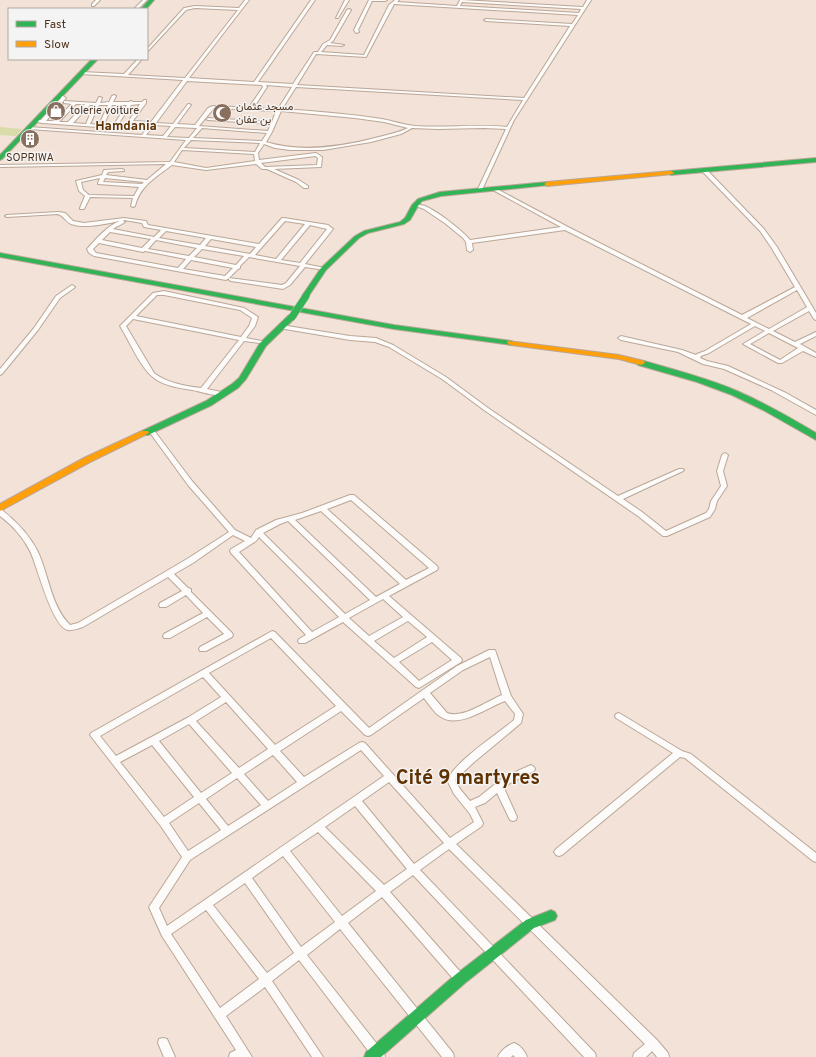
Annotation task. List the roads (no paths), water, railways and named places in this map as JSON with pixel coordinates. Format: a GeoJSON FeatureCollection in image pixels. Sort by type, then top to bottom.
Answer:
{"type":"FeatureCollection","features":[{"type":"Feature","properties":{"kind":"main road"},"geometry":{"type":"LineString","coordinates":[[144,8],[152,0]]}},
{"type":"Feature","properties":{"kind":"main road"},"geometry":{"type":"LineString","coordinates":[[0,158],[58,102],[81,73],[94,60]]}},
{"type":"Feature","properties":{"kind":"main road"},"geometry":{"type":"LineString","coordinates":[[0,508],[87,460],[209,403],[224,394],[242,379],[265,343],[292,317],[323,269],[358,237],[366,232],[402,223],[408,219],[415,205],[420,200],[429,196],[816,160]]}},
{"type":"Feature","properties":{"kind":"main road"},"geometry":{"type":"LineString","coordinates":[[0,250],[395,320],[482,333],[585,344],[634,353],[686,367],[735,385],[788,410],[816,426]]}},
{"type":"Feature","properties":{"kind":"main road"},"geometry":{"type":"LineString","coordinates":[[0,255],[394,327],[619,357],[691,377],[735,393],[771,410],[816,437]]}},
{"type":"Feature","properties":{"kind":"main road"},"geometry":{"type":"LineString","coordinates":[[376,1056],[460,979],[530,924],[550,916]]}},
{"type":"Feature","properties":{"kind":"street"},"geometry":{"type":"LineString","coordinates":[[93,5],[98,0]]}},
{"type":"Feature","properties":{"kind":"street"},"geometry":{"type":"LineString","coordinates":[[137,8],[145,0]]}},
{"type":"Feature","properties":{"kind":"street"},"geometry":{"type":"LineString","coordinates":[[143,136],[247,0]]}},
{"type":"Feature","properties":{"kind":"street"},"geometry":{"type":"LineString","coordinates":[[256,83],[313,0]]}},
{"type":"Feature","properties":{"kind":"street"},"geometry":{"type":"LineString","coordinates":[[337,17],[347,0]]}},
{"type":"Feature","properties":{"kind":"street"},"geometry":{"type":"LineString","coordinates":[[357,32],[356,30],[372,0],[385,0]]}},
{"type":"Feature","properties":{"kind":"street"},"geometry":{"type":"LineString","coordinates":[[420,0],[427,0]]}},
{"type":"Feature","properties":{"kind":"street"},"geometry":{"type":"LineString","coordinates":[[424,5],[427,0]]}},
{"type":"Feature","properties":{"kind":"street"},"geometry":{"type":"LineString","coordinates":[[479,191],[508,128],[589,0]]}},
{"type":"Feature","properties":{"kind":"street"},"geometry":{"type":"LineString","coordinates":[[458,7],[461,1],[584,8]]}},
{"type":"Feature","properties":{"kind":"street"},"geometry":{"type":"LineString","coordinates":[[0,166],[171,163],[206,168],[257,162],[312,154],[316,154],[320,158],[319,166],[264,168],[257,162],[256,153],[270,132],[279,110],[315,53],[365,56],[390,5],[396,2],[581,14]]}},
{"type":"Feature","properties":{"kind":"street"},"geometry":{"type":"LineString","coordinates":[[545,12],[546,6]]}},
{"type":"Feature","properties":{"kind":"street"},"geometry":{"type":"LineString","coordinates":[[148,51],[185,9],[195,7],[240,9]]}},
{"type":"Feature","properties":{"kind":"street"},"geometry":{"type":"LineString","coordinates":[[319,53],[326,44],[331,41],[349,10]]}},
{"type":"Feature","properties":{"kind":"street"},"geometry":{"type":"LineString","coordinates":[[512,22],[514,16]]}},
{"type":"Feature","properties":{"kind":"street"},"geometry":{"type":"LineString","coordinates":[[542,24],[544,19]]}},
{"type":"Feature","properties":{"kind":"street"},"geometry":{"type":"LineString","coordinates":[[486,20],[573,26]]}},
{"type":"Feature","properties":{"kind":"street"},"geometry":{"type":"LineString","coordinates":[[326,44],[342,45]]}},
{"type":"Feature","properties":{"kind":"street"},"geometry":{"type":"LineString","coordinates":[[126,75],[139,60]]}},
{"type":"Feature","properties":{"kind":"street"},"geometry":{"type":"LineString","coordinates":[[81,73],[525,99]]}},
{"type":"Feature","properties":{"kind":"street"},"geometry":{"type":"LineString","coordinates":[[252,106],[265,87],[263,84]]}},
{"type":"Feature","properties":{"kind":"street"},"geometry":{"type":"LineString","coordinates":[[101,126],[114,96]]}},
{"type":"Feature","properties":{"kind":"street"},"geometry":{"type":"LineString","coordinates":[[87,125],[100,98]]}},
{"type":"Feature","properties":{"kind":"street"},"geometry":{"type":"LineString","coordinates":[[58,102],[88,104],[144,102],[122,134]]}},
{"type":"Feature","properties":{"kind":"street"},"geometry":{"type":"LineString","coordinates":[[114,127],[131,102]]}},
{"type":"Feature","properties":{"kind":"street"},"geometry":{"type":"LineString","coordinates":[[55,123],[75,103]]}},
{"type":"Feature","properties":{"kind":"street"},"geometry":{"type":"LineString","coordinates":[[69,124],[88,104]]}},
{"type":"Feature","properties":{"kind":"street"},"geometry":{"type":"LineString","coordinates":[[165,138],[167,132],[189,105]]}},
{"type":"Feature","properties":{"kind":"street"},"geometry":{"type":"LineString","coordinates":[[133,206],[134,197],[147,181],[171,163],[198,127],[210,108],[213,107],[331,113],[381,120],[411,127],[439,129],[490,126],[508,128]]}},
{"type":"Feature","properties":{"kind":"street"},"geometry":{"type":"LineString","coordinates":[[208,119],[274,123]]}},
{"type":"Feature","properties":{"kind":"street"},"geometry":{"type":"LineString","coordinates":[[130,122],[270,132]]}},
{"type":"Feature","properties":{"kind":"street"},"geometry":{"type":"LineString","coordinates":[[35,124],[55,123],[126,128]]}},
{"type":"Feature","properties":{"kind":"street"},"geometry":{"type":"LineString","coordinates":[[35,124],[165,138],[190,138],[264,143],[276,148],[306,149],[345,147],[398,133],[411,127]]}},
{"type":"Feature","properties":{"kind":"street"},"geometry":{"type":"LineString","coordinates":[[182,149],[256,153]]}},
{"type":"Feature","properties":{"kind":"street"},"geometry":{"type":"LineString","coordinates":[[0,170],[58,168]]}},
{"type":"Feature","properties":{"kind":"street"},"geometry":{"type":"LineString","coordinates":[[268,168],[278,174],[298,180],[306,187]]}},
{"type":"Feature","properties":{"kind":"street"},"geometry":{"type":"LineString","coordinates":[[122,170],[106,171],[100,183],[143,186]]}},
{"type":"Feature","properties":{"kind":"street"},"geometry":{"type":"LineString","coordinates":[[704,170],[762,230],[774,246],[816,318]]}},
{"type":"Feature","properties":{"kind":"street"},"geometry":{"type":"LineString","coordinates":[[134,197],[88,196],[80,190],[78,181],[104,176],[147,181]]}},
{"type":"Feature","properties":{"kind":"street"},"geometry":{"type":"LineString","coordinates":[[493,189],[566,228],[796,344],[816,356]]}},
{"type":"Feature","properties":{"kind":"street"},"geometry":{"type":"LineString","coordinates":[[82,208],[88,196]]}},
{"type":"Feature","properties":{"kind":"street"},"geometry":{"type":"LineString","coordinates":[[415,205],[426,208],[443,219],[465,237],[469,242],[470,250]]}},
{"type":"Feature","properties":{"kind":"street"},"geometry":{"type":"LineString","coordinates":[[7,216],[58,213],[63,214],[70,222],[82,225],[129,219],[144,222],[146,226]]}},
{"type":"Feature","properties":{"kind":"street"},"geometry":{"type":"LineString","coordinates":[[231,279],[283,288],[288,284],[330,229],[326,226],[284,219],[260,246],[226,278],[94,254],[90,249],[116,224],[122,222],[260,246]]}},
{"type":"Feature","properties":{"kind":"street"},"geometry":{"type":"LineString","coordinates":[[277,261],[309,223]]}},
{"type":"Feature","properties":{"kind":"street"},"geometry":{"type":"LineString","coordinates":[[469,242],[566,228]]}},
{"type":"Feature","properties":{"kind":"street"},"geometry":{"type":"LineString","coordinates":[[132,261],[165,229]]}},
{"type":"Feature","properties":{"kind":"street"},"geometry":{"type":"LineString","coordinates":[[109,230],[323,269]]}},
{"type":"Feature","properties":{"kind":"street"},"geometry":{"type":"LineString","coordinates":[[178,270],[210,237]]}},
{"type":"Feature","properties":{"kind":"street"},"geometry":{"type":"LineString","coordinates":[[97,241],[238,267]]}},
{"type":"Feature","properties":{"kind":"street"},"geometry":{"type":"LineString","coordinates":[[742,318],[798,287]]}},
{"type":"Feature","properties":{"kind":"street"},"geometry":{"type":"LineString","coordinates":[[0,373],[36,329],[58,297],[72,288]]}},
{"type":"Feature","properties":{"kind":"street"},"geometry":{"type":"LineString","coordinates":[[203,390],[252,326],[255,317],[242,309],[164,293],[155,294],[124,326],[153,375],[167,383],[203,390],[224,394]]}},
{"type":"Feature","properties":{"kind":"street"},"geometry":{"type":"LineString","coordinates":[[803,348],[780,362],[746,344],[810,308]]}},
{"type":"Feature","properties":{"kind":"street"},"geometry":{"type":"LineString","coordinates":[[132,318],[265,343]]}},
{"type":"Feature","properties":{"kind":"street"},"geometry":{"type":"LineString","coordinates":[[697,358],[755,324]]}},
{"type":"Feature","properties":{"kind":"street"},"geometry":{"type":"LineString","coordinates":[[281,327],[350,338],[376,340],[391,346],[444,378],[486,409],[618,499],[665,534],[705,517],[710,512],[714,501],[724,486],[720,472],[725,455]]}},
{"type":"Feature","properties":{"kind":"street"},"geometry":{"type":"LineString","coordinates":[[796,344],[816,334]]}},
{"type":"Feature","properties":{"kind":"street"},"geometry":{"type":"LineString","coordinates":[[621,338],[680,351],[697,358],[700,361],[729,368],[795,399],[816,413]]}},
{"type":"Feature","properties":{"kind":"street"},"geometry":{"type":"LineString","coordinates":[[151,430],[190,483],[233,532],[251,541]]}},
{"type":"Feature","properties":{"kind":"street"},"geometry":{"type":"LineString","coordinates":[[618,499],[681,470]]}},
{"type":"Feature","properties":{"kind":"street"},"geometry":{"type":"LineString","coordinates":[[302,641],[434,568],[352,497],[278,522],[258,532],[254,539],[234,551],[311,636]]}},
{"type":"Feature","properties":{"kind":"street"},"geometry":{"type":"LineString","coordinates":[[322,508],[405,584]]}},
{"type":"Feature","properties":{"kind":"street"},"geometry":{"type":"LineString","coordinates":[[0,512],[20,530],[34,553],[57,612],[69,628],[80,625],[169,573],[233,532]]}},
{"type":"Feature","properties":{"kind":"street"},"geometry":{"type":"LineString","coordinates":[[290,519],[375,600]]}},
{"type":"Feature","properties":{"kind":"street"},"geometry":{"type":"LineString","coordinates":[[258,532],[344,618],[419,685],[458,660],[384,596]]}},
{"type":"Feature","properties":{"kind":"street"},"geometry":{"type":"LineString","coordinates":[[169,573],[188,591],[229,636],[203,649]]}},
{"type":"Feature","properties":{"kind":"street"},"geometry":{"type":"LineString","coordinates":[[163,605],[188,591]]}},
{"type":"Feature","properties":{"kind":"street"},"geometry":{"type":"LineString","coordinates":[[167,636],[208,613]]}},
{"type":"Feature","properties":{"kind":"street"},"geometry":{"type":"LineString","coordinates":[[369,640],[408,616]]}},
{"type":"Feature","properties":{"kind":"street"},"geometry":{"type":"LineString","coordinates":[[188,857],[163,822],[94,735],[272,634],[368,733]]}},
{"type":"Feature","properties":{"kind":"street"},"geometry":{"type":"LineString","coordinates":[[393,662],[432,638]]}},
{"type":"Feature","properties":{"kind":"street"},"geometry":{"type":"LineString","coordinates":[[219,1015],[383,891],[479,823],[477,815],[453,787],[451,780],[452,776],[518,722],[519,714],[507,697],[492,652],[460,668],[368,733],[362,745],[188,857],[154,907],[166,933],[219,1015],[241,1055]]}},
{"type":"Feature","properties":{"kind":"street"},"geometry":{"type":"LineString","coordinates":[[204,673],[303,782]]}},
{"type":"Feature","properties":{"kind":"street"},"geometry":{"type":"LineString","coordinates":[[216,686],[226,698]]}},
{"type":"Feature","properties":{"kind":"street"},"geometry":{"type":"LineString","coordinates":[[425,693],[444,715],[454,718],[463,716],[507,697]]}},
{"type":"Feature","properties":{"kind":"street"},"geometry":{"type":"LineString","coordinates":[[115,761],[190,720],[226,698]]}},
{"type":"Feature","properties":{"kind":"street"},"geometry":{"type":"LineString","coordinates":[[163,822],[342,706]]}},
{"type":"Feature","properties":{"kind":"street"},"geometry":{"type":"LineString","coordinates":[[619,716],[679,753],[688,756],[816,858]]}},
{"type":"Feature","properties":{"kind":"street"},"geometry":{"type":"LineString","coordinates":[[190,720],[267,806]]}},
{"type":"Feature","properties":{"kind":"street"},"geometry":{"type":"LineString","coordinates":[[153,740],[227,832]]}},
{"type":"Feature","properties":{"kind":"street"},"geometry":{"type":"LineString","coordinates":[[362,745],[450,844],[653,1044],[664,1057]]}},
{"type":"Feature","properties":{"kind":"street"},"geometry":{"type":"LineString","coordinates":[[559,852],[679,753]]}},
{"type":"Feature","properties":{"kind":"street"},"geometry":{"type":"LineString","coordinates":[[469,805],[482,800],[507,780],[531,769]]}},
{"type":"Feature","properties":{"kind":"street"},"geometry":{"type":"LineString","coordinates":[[166,933],[390,777]]}},
{"type":"Feature","properties":{"kind":"street"},"geometry":{"type":"LineString","coordinates":[[498,787],[513,817]]}},
{"type":"Feature","properties":{"kind":"street"},"geometry":{"type":"LineString","coordinates":[[356,801],[414,870],[591,1057]]}},
{"type":"Feature","properties":{"kind":"street"},"geometry":{"type":"LineString","coordinates":[[319,827],[383,891],[460,979]]}},
{"type":"Feature","properties":{"kind":"street"},"geometry":{"type":"LineString","coordinates":[[284,851],[449,1057]]}},
{"type":"Feature","properties":{"kind":"street"},"geometry":{"type":"LineString","coordinates":[[246,876],[300,954],[376,1056]]}},
{"type":"Feature","properties":{"kind":"street"},"geometry":{"type":"LineString","coordinates":[[208,904],[266,980],[318,1057]]}},
{"type":"Feature","properties":{"kind":"street"},"geometry":{"type":"LineString","coordinates":[[163,1043],[170,1057]]}},
{"type":"Feature","properties":{"kind":"street"},"geometry":{"type":"LineString","coordinates":[[638,1057],[653,1044]]}},
{"type":"Feature","properties":{"kind":"street"},"geometry":{"type":"LineString","coordinates":[[503,1057],[514,1048],[522,1057]]}},
{"type":"Feature","properties":{"kind":"place","name":"tolerie voiture"},"geometry":{"type":"Point","coordinates":[56,111]}},
{"type":"Feature","properties":{"kind":"place","name":"مسجد عثمان بن عفان"},"geometry":{"type":"Point","coordinates":[222,113]}},
{"type":"Feature","properties":{"kind":"place","name":"SOPRIWA"},"geometry":{"type":"Point","coordinates":[30,139]}},
{"type":"Feature","properties":{"kind":"district","name":"Hamdania"},"geometry":{"type":"Point","coordinates":[126,127]}},
{"type":"Feature","properties":{"kind":"district","name":"Cité 9 martyres"},"geometry":{"type":"Point","coordinates":[468,779]}}]}
